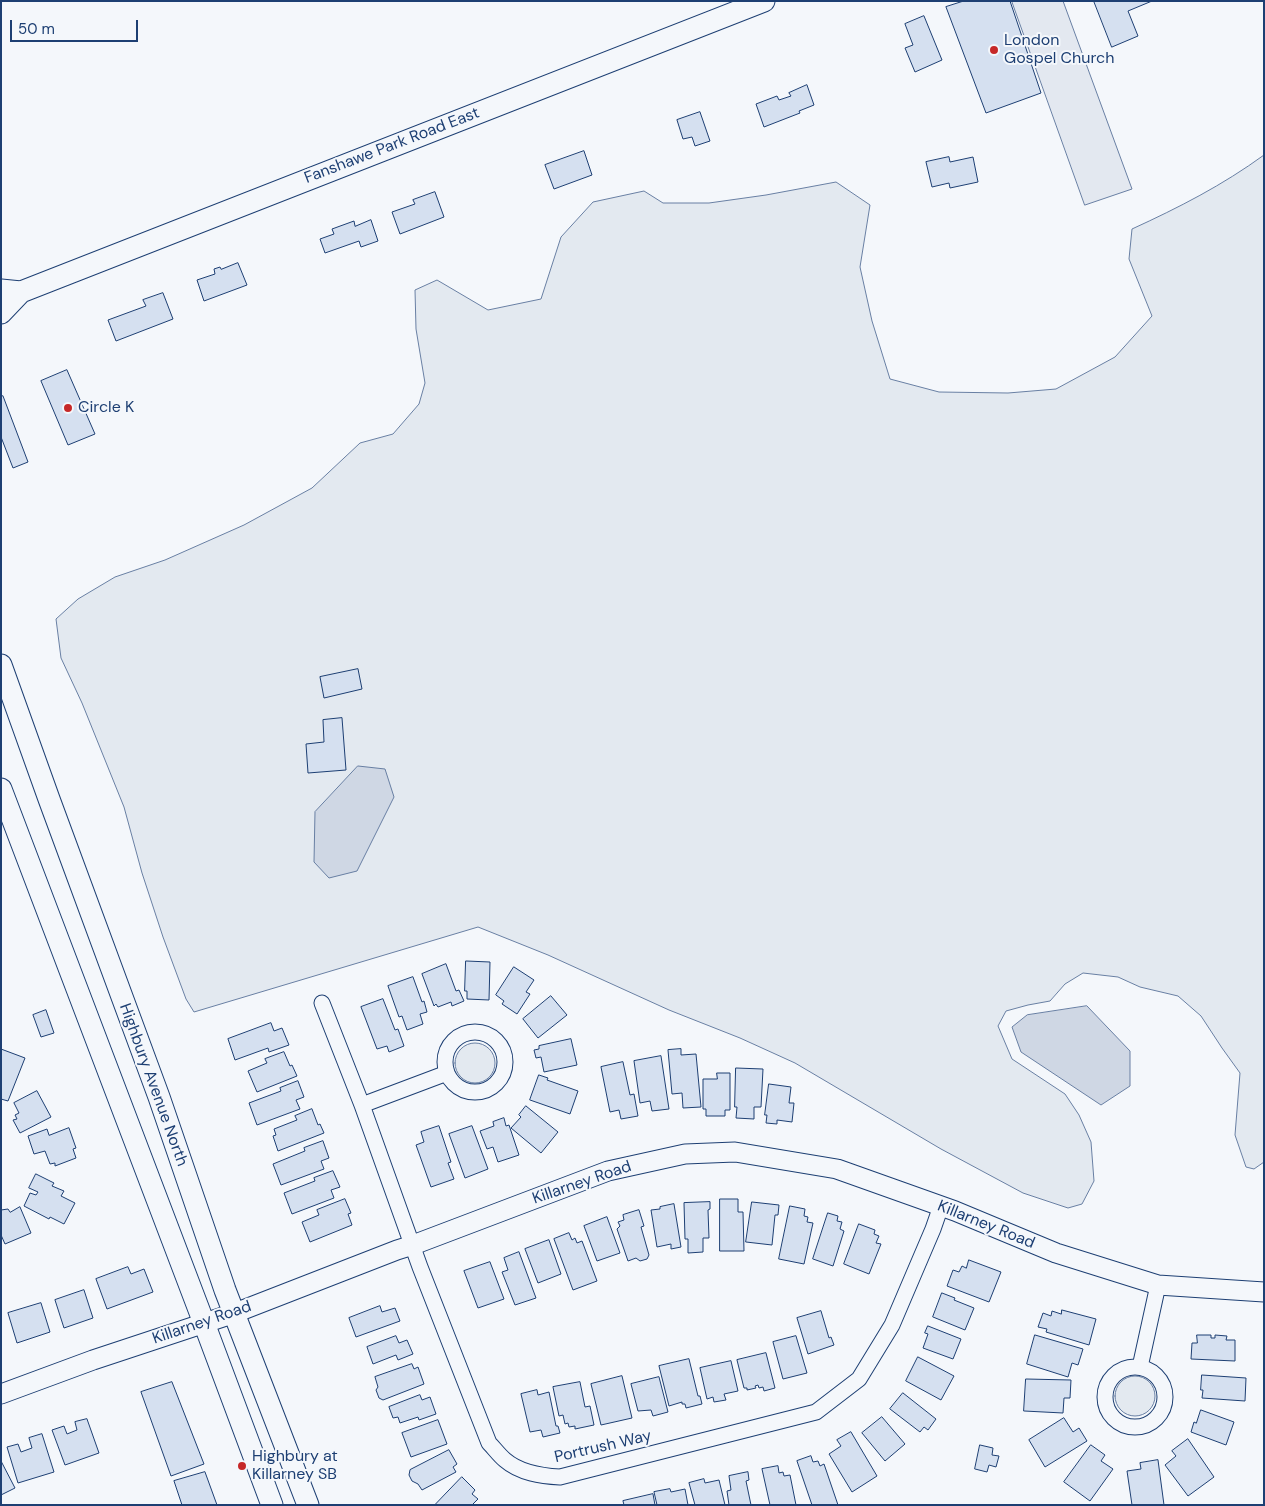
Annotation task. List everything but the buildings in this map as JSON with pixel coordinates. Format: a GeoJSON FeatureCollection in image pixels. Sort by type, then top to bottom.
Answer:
{"type":"FeatureCollection","features":[{"type":"Feature","properties":{"kind":"main road","name":"Fanshawe Park Road East"},"geometry":{"type":"LineString","coordinates":[[1,313],[11,291],[764,1]]}},
{"type":"Feature","properties":{"kind":"main road","name":"Highbury Avenue North"},"geometry":{"type":"LineString","coordinates":[[1,665],[158,1097],[224,1290],[235,1313],[308,1505]]}},
{"type":"Feature","properties":{"kind":"main road"},"geometry":{"type":"LineString","coordinates":[[1,789],[272,1505]]}},
{"type":"Feature","properties":{"kind":"street","name":"Portrush Way"},"geometry":{"type":"LineString","coordinates":[[322,1003],[488,1442],[504,1460],[520,1470],[540,1476],[560,1478],[816,1412],[859,1379],[895,1316],[941,1206]]}},
{"type":"Feature","properties":{"kind":"street"},"geometry":{"type":"LineString","coordinates":[[362,1105],[447,1073]]}},
{"type":"Feature","properties":{"kind":"street","name":"Killarney Road"},"geometry":{"type":"LineString","coordinates":[[1,1394],[93,1360],[235,1313],[608,1171],[685,1154],[735,1152],[837,1169],[941,1206],[1056,1253],[1158,1284],[1264,1292]]}},
{"type":"Feature","properties":{"kind":"street"},"geometry":{"type":"LineString","coordinates":[[1140,1367],[1158,1284]]}},
{"type":"Feature","properties":{"kind":"shaded area"},"geometry":{"type":"Polygon","coordinates":[[[1012,1],[1063,1],[1132,189],[1085,205],[1012,1]]]}},
{"type":"Feature","properties":{"kind":"shaded area"},"geometry":{"type":"Polygon","coordinates":[[[1264,155],[1264,1162],[1254,1169],[1246,1167],[1235,1135],[1240,1073],[1201,1016],[1178,996],[1140,987],[1118,977],[1083,973],[1065,984],[1050,1001],[1006,1011],[998,1026],[1012,1059],[1065,1094],[1079,1115],[1091,1142],[1094,1181],[1082,1204],[1068,1208],[1023,1193],[941,1149],[795,1063],[740,1038],[669,1010],[548,955],[478,927],[194,1012],[186,999],[163,937],[142,873],[124,807],[82,703],[61,658],[56,619],[78,599],[115,577],[165,560],[244,525],[312,488],[360,443],[393,434],[419,404],[425,383],[416,329],[415,290],[437,280],[488,310],[541,299],[561,237],[593,202],[644,191],[663,203],[709,203],[836,182],[870,205],[860,267],[872,321],[890,379],[939,392],[1008,393],[1056,389],[1115,357],[1152,316],[1129,259],[1132,229],[1200,195],[1264,155]]]}},
{"type":"Feature","properties":{"kind":"shaded area"},"geometry":{"type":"Polygon","coordinates":[[[358,766],[385,769],[394,797],[357,871],[329,878],[314,862],[315,812],[358,766]]]}},
{"type":"Feature","properties":{"kind":"shaded area"},"geometry":{"type":"Polygon","coordinates":[[[1087,1006],[1130,1051],[1130,1086],[1101,1105],[1021,1052],[1012,1027],[1027,1015],[1087,1006]]]}},
{"type":"Feature","properties":{"kind":"shaded area"},"geometry":{"type":"Polygon","coordinates":[[[479,1043],[486,1046],[492,1052],[495,1063],[494,1071],[486,1080],[479,1083],[471,1083],[464,1080],[456,1071],[455,1059],[458,1052],[467,1044],[479,1043]]]}},
{"type":"Feature","properties":{"kind":"shaded area"},"geometry":{"type":"Polygon","coordinates":[[[1139,1376],[1146,1379],[1152,1385],[1155,1396],[1154,1404],[1146,1413],[1139,1416],[1131,1416],[1124,1413],[1116,1404],[1115,1392],[1118,1385],[1127,1377],[1139,1376]]]}},
{"type":"Feature","properties":{"kind":"place","name":"London Gospel Church"},"geometry":{"type":"Point","coordinates":[994,50]}},
{"type":"Feature","properties":{"kind":"place","name":"Circle K"},"geometry":{"type":"Point","coordinates":[68,408]}},
{"type":"Feature","properties":{"kind":"place","name":"Highbury at Killarney SB"},"geometry":{"type":"Point","coordinates":[242,1466]}}]}
